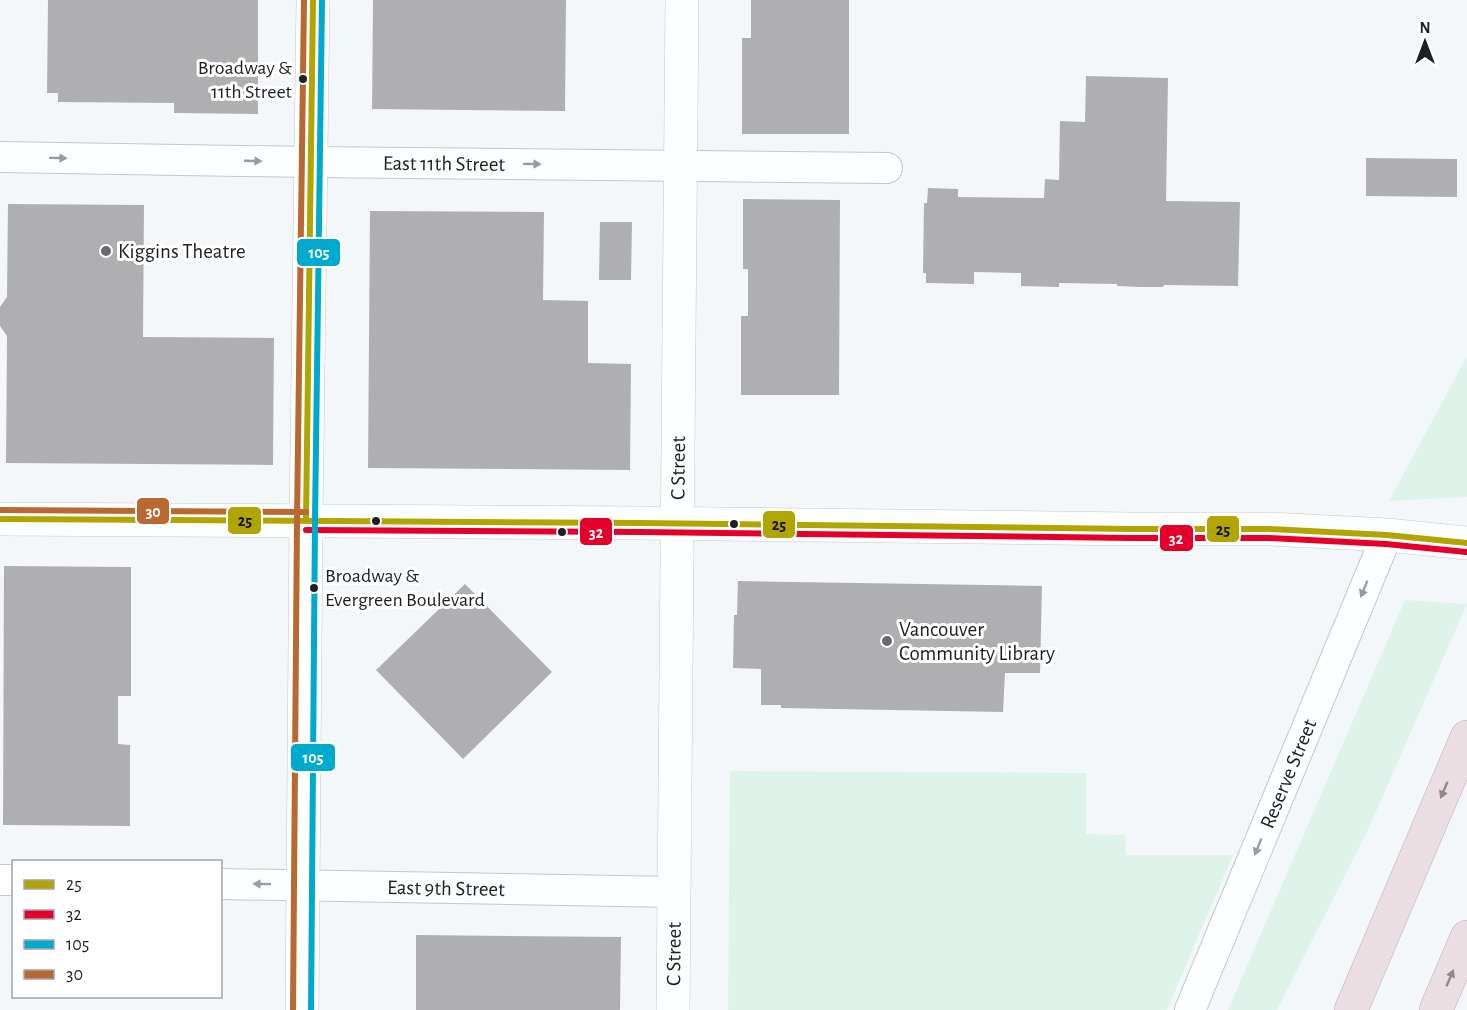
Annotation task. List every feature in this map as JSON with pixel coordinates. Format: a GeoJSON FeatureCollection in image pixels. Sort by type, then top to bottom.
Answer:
{"type":"FeatureCollection","features":[{"type":"Feature","properties":{"kind":"highway"},"geometry":{"type":"LineString","coordinates":[[1351,1010],[1467,736]]}},
{"type":"Feature","properties":{"kind":"highway"},"geometry":{"type":"LineString","coordinates":[[1330,1010],[1398,900]]}},
{"type":"Feature","properties":{"kind":"highway"},"geometry":{"type":"LineString","coordinates":[[1436,1010],[1466,940]]}},
{"type":"Feature","properties":{"kind":"street"},"geometry":{"type":"LineString","coordinates":[[302,1010],[313,0]]}},
{"type":"Feature","properties":{"kind":"street","name":"C Street"},"geometry":{"type":"LineString","coordinates":[[673,1010],[682,0]]}},
{"type":"Feature","properties":{"kind":"street","name":"East 11th Street"},"geometry":{"type":"LineString","coordinates":[[0,157],[887,168]]}},
{"type":"Feature","properties":{"kind":"street"},"geometry":{"type":"LineString","coordinates":[[0,519],[1269,529],[1387,535],[1467,543]]}},
{"type":"Feature","properties":{"kind":"street","name":"Reserve Street"},"geometry":{"type":"LineString","coordinates":[[1190,1010],[1387,535]]}},
{"type":"Feature","properties":{"kind":"street","name":"East 9th Street"},"geometry":{"type":"LineString","coordinates":[[222,884],[674,892]]}},
{"type":"Feature","properties":{"kind":"green space"},"geometry":{"type":"Polygon","coordinates":[[[1467,356],[1467,497],[1389,501],[1467,356]]]}},
{"type":"Feature","properties":{"kind":"green space"},"geometry":{"type":"Polygon","coordinates":[[[1405,600],[1467,604],[1368,830],[1277,1010],[1228,1010],[1405,600]]]}},
{"type":"Feature","properties":{"kind":"green space"},"geometry":{"type":"Polygon","coordinates":[[[730,771],[1086,773],[1086,834],[1125,835],[1126,855],[1233,855],[1167,1010],[728,1010],[730,771]]]}},
{"type":"Feature","properties":{"kind":"building"},"geometry":{"type":"Polygon","coordinates":[[[48,0],[258,0],[258,114],[174,113],[174,103],[58,102],[58,93],[47,93],[48,0]]]}},
{"type":"Feature","properties":{"kind":"building"},"geometry":{"type":"Polygon","coordinates":[[[373,0],[566,0],[565,111],[372,109],[373,0]]]}},
{"type":"Feature","properties":{"kind":"building"},"geometry":{"type":"Polygon","coordinates":[[[751,0],[849,0],[849,134],[742,134],[742,38],[751,38],[751,0]]]}},
{"type":"Feature","properties":{"kind":"building"},"geometry":{"type":"Polygon","coordinates":[[[1086,76],[1168,78],[1166,201],[1240,202],[1238,286],[1140,287],[1117,286],[1117,284],[1059,283],[1059,287],[1021,286],[1021,273],[974,272],[974,284],[926,283],[926,273],[923,273],[924,203],[927,203],[928,188],[958,189],[958,197],[1044,198],[1045,179],[1059,180],[1060,121],[1085,122],[1086,76]]]}},
{"type":"Feature","properties":{"kind":"building"},"geometry":{"type":"Polygon","coordinates":[[[1366,158],[1457,159],[1457,197],[1366,196],[1366,158]]]}},
{"type":"Feature","properties":{"kind":"building"},"geometry":{"type":"Polygon","coordinates":[[[743,199],[840,200],[839,395],[741,395],[741,316],[748,316],[748,269],[743,269],[743,199]]]}},
{"type":"Feature","properties":{"kind":"building"},"geometry":{"type":"Polygon","coordinates":[[[8,204],[144,205],[143,337],[274,338],[273,465],[6,463],[7,336],[0,326],[0,307],[7,297],[8,204]]]}},
{"type":"Feature","properties":{"kind":"building"},"geometry":{"type":"Polygon","coordinates":[[[370,211],[544,212],[543,300],[588,301],[588,363],[631,364],[630,470],[368,468],[370,211]]]}},
{"type":"Feature","properties":{"kind":"building"},"geometry":{"type":"Polygon","coordinates":[[[600,222],[632,222],[631,280],[599,280],[600,222]]]}},
{"type":"Feature","properties":{"kind":"building"},"geometry":{"type":"Polygon","coordinates":[[[4,566],[131,567],[131,696],[118,696],[118,744],[130,745],[130,826],[3,825],[4,566]]]}},
{"type":"Feature","properties":{"kind":"building","name":"Vancouver Community Library"},"geometry":{"type":"Polygon","coordinates":[[[738,581],[1042,586],[1040,673],[1005,673],[1003,712],[781,708],[781,705],[761,705],[761,669],[733,668],[734,615],[737,615],[738,581]]]}},
{"type":"Feature","properties":{"kind":"building"},"geometry":{"type":"Polygon","coordinates":[[[465,584],[552,672],[463,759],[376,670],[465,584]]]}},
{"type":"Feature","properties":{"kind":"building"},"geometry":{"type":"Polygon","coordinates":[[[416,935],[621,937],[620,1010],[416,1010],[416,935]]]}},
{"type":"Feature","properties":{"kind":"transit line","name":"30"},"geometry":{"type":"LineString","coordinates":[[293,1010],[304,0]]}},
{"type":"Feature","properties":{"kind":"transit line","name":"25"},"geometry":{"type":"LineString","coordinates":[[306,521],[313,0]]}},
{"type":"Feature","properties":{"kind":"transit line","name":"105"},"geometry":{"type":"LineString","coordinates":[[311,1010],[322,0]]}},
{"type":"Feature","properties":{"kind":"transit line","name":"30"},"geometry":{"type":"LineString","coordinates":[[0,510],[306,512]]}},
{"type":"Feature","properties":{"kind":"transit line","name":"25"},"geometry":{"type":"LineString","coordinates":[[0,519],[1269,529],[1387,535],[1467,543]]}},
{"type":"Feature","properties":{"kind":"transit line","name":"32"},"geometry":{"type":"LineString","coordinates":[[306,530],[1269,538],[1386,544],[1466,552]]}},
{"type":"Feature","properties":{"kind":"place","name":"Broadway & 11th Street"},"geometry":{"type":"Point","coordinates":[303,79]}},
{"type":"Feature","properties":{"kind":"place","name":"Kiggins Theatre"},"geometry":{"type":"Point","coordinates":[106,251]}},
{"type":"Feature","properties":{"kind":"place","name":"Broadway & Evergreen Boulevard"},"geometry":{"type":"Point","coordinates":[314,588]}},
{"type":"Feature","properties":{"kind":"place","name":"Vancouver Community Library"},"geometry":{"type":"Point","coordinates":[887,641]}}]}
